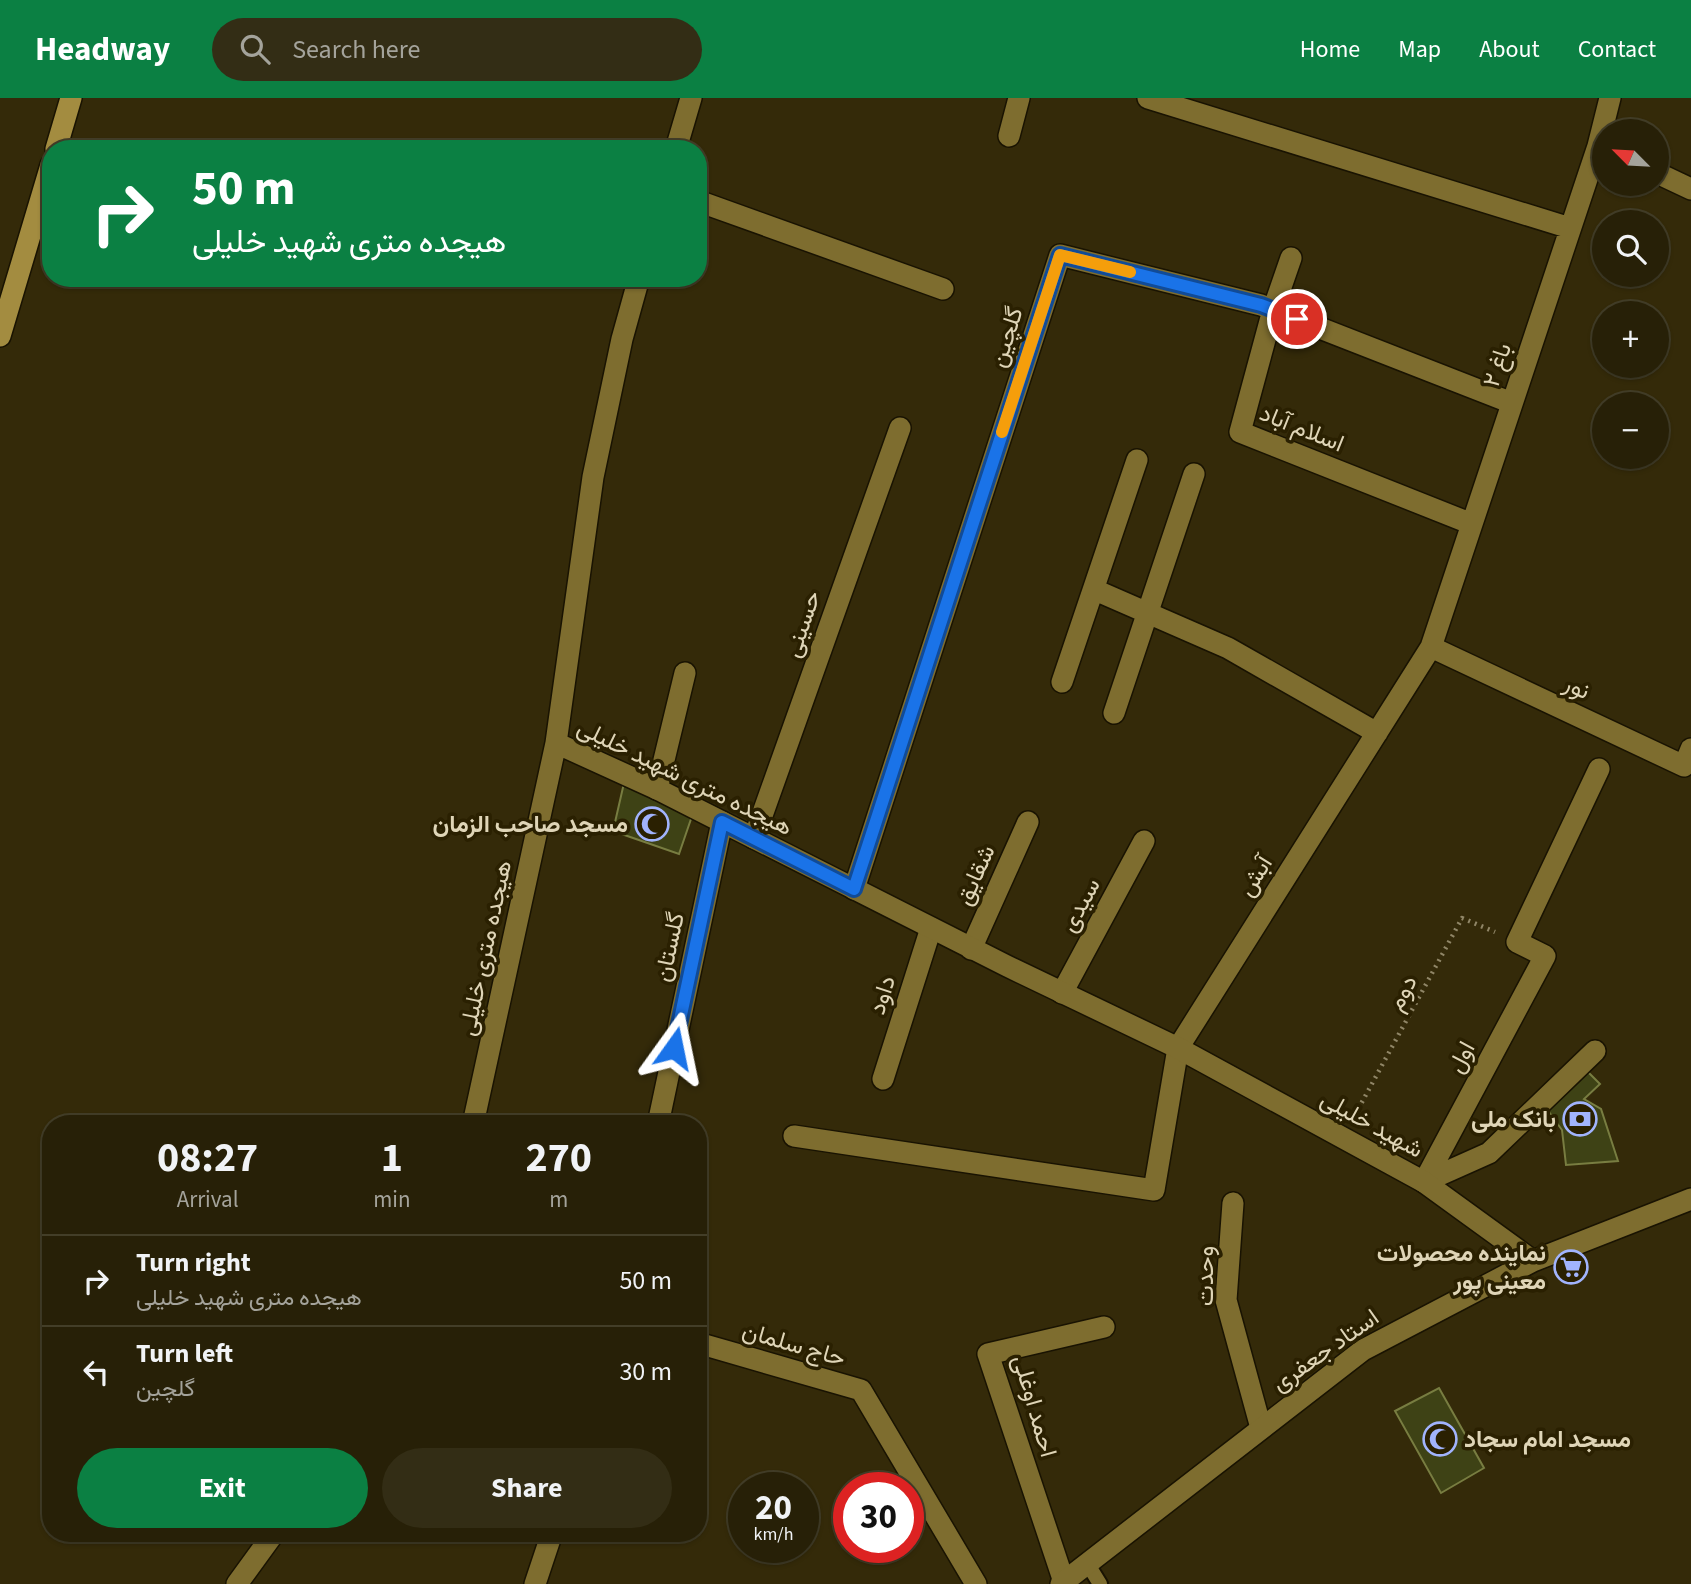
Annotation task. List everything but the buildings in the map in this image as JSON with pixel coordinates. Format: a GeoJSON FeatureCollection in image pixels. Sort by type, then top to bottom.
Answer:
{"type":"FeatureCollection","features":[{"type":"Feature","properties":{"kind":"highway"},"geometry":{"type":"LineString","coordinates":[[59,140],[71,98]]}},
{"type":"Feature","properties":{"kind":"highway"},"geometry":{"type":"LineString","coordinates":[[0,336],[42,195]]}},
{"type":"Feature","properties":{"kind":"street"},"geometry":{"type":"LineString","coordinates":[[679,140],[691,98]]}},
{"type":"Feature","properties":{"kind":"street"},"geometry":{"type":"LineString","coordinates":[[1009,136],[1019,98]]}},
{"type":"Feature","properties":{"kind":"street"},"geometry":{"type":"LineString","coordinates":[[1148,98],[1570,228]]}},
{"type":"Feature","properties":{"kind":"street","name":"باغ ۲"},"geometry":{"type":"LineString","coordinates":[[1606,119],[1610,98]]}},
{"type":"Feature","properties":{"kind":"street","name":"باغ ۲"},"geometry":{"type":"LineString","coordinates":[[1432,647],[1570,228],[1592,171]]}},
{"type":"Feature","properties":{"kind":"street"},"geometry":{"type":"LineString","coordinates":[[1670,179],[1691,188]]}},
{"type":"Feature","properties":{"kind":"street"},"geometry":{"type":"LineString","coordinates":[[707,204],[943,289]]}},
{"type":"Feature","properties":{"kind":"street","name":"گلچین"},"geometry":{"type":"LineString","coordinates":[[854,889],[1060,255],[1273,310],[1512,403]]}},
{"type":"Feature","properties":{"kind":"street","name":"اسلام آباد"},"geometry":{"type":"LineString","coordinates":[[1291,258],[1273,310],[1240,432],[1472,524]]}},
{"type":"Feature","properties":{"kind":"street","name":"هیجده متری شهید خلیلی"},"geometry":{"type":"LineString","coordinates":[[636,287],[622,339],[593,477],[556,743],[657,789],[971,949],[1178,1048]]}},
{"type":"Feature","properties":{"kind":"street","name":"حسینی"},"geometry":{"type":"LineString","coordinates":[[754,838],[900,428]]}},
{"type":"Feature","properties":{"kind":"street"},"geometry":{"type":"LineString","coordinates":[[1062,682],[1137,460]]}},
{"type":"Feature","properties":{"kind":"street"},"geometry":{"type":"LineString","coordinates":[[1114,713],[1194,474]]}},
{"type":"Feature","properties":{"kind":"street"},"geometry":{"type":"LineString","coordinates":[[1095,590],[1227,648],[1377,733]]}},
{"type":"Feature","properties":{"kind":"street","name":"آبش"},"geometry":{"type":"LineString","coordinates":[[1178,1048],[1432,647]]}},
{"type":"Feature","properties":{"kind":"street","name":"نور"},"geometry":{"type":"LineString","coordinates":[[1432,647],[1684,766],[1691,749]]}},
{"type":"Feature","properties":{"kind":"street"},"geometry":{"type":"LineString","coordinates":[[657,789],[685,673]]}},
{"type":"Feature","properties":{"kind":"street","name":"هیجده متری خلیلی"},"geometry":{"type":"LineString","coordinates":[[475,1115],[556,743]]}},
{"type":"Feature","properties":{"kind":"street"},"geometry":{"type":"LineString","coordinates":[[1517,942],[1599,769]]}},
{"type":"Feature","properties":{"kind":"street","name":"گلستان"},"geometry":{"type":"LineString","coordinates":[[660,1115],[722,822]]}},
{"type":"Feature","properties":{"kind":"street","name":"شقایق"},"geometry":{"type":"LineString","coordinates":[[971,949],[1028,822]]}},
{"type":"Feature","properties":{"kind":"street","name":"سیدی"},"geometry":{"type":"LineString","coordinates":[[1062,993],[1144,841]]}},
{"type":"Feature","properties":{"kind":"street","name":"داود"},"geometry":{"type":"LineString","coordinates":[[883,1079],[931,928]]}},
{"type":"Feature","properties":{"kind":"street","name":"اول"},"geometry":{"type":"LineString","coordinates":[[1424,1182],[1545,956],[1517,942]]}},
{"type":"Feature","properties":{"kind":"street"},"geometry":{"type":"LineString","coordinates":[[794,1136],[1154,1190],[1178,1048]]}},
{"type":"Feature","properties":{"kind":"street","name":"شهید خلیلی"},"geometry":{"type":"LineString","coordinates":[[1178,1048],[1424,1182],[1533,1261]]}},
{"type":"Feature","properties":{"kind":"street"},"geometry":{"type":"LineString","coordinates":[[1424,1182],[1489,1153],[1595,1051]]}},
{"type":"Feature","properties":{"kind":"street","name":"استاد جعفری"},"geometry":{"type":"LineString","coordinates":[[1063,1583],[1363,1350],[1533,1261],[1691,1199]]}},
{"type":"Feature","properties":{"kind":"street","name":"وحدت"},"geometry":{"type":"LineString","coordinates":[[1233,1203],[1226,1300],[1261,1428]]}},
{"type":"Feature","properties":{"kind":"street","name":"احمد اوغلی"},"geometry":{"type":"LineString","coordinates":[[1063,1583],[988,1354],[1104,1327]]}},
{"type":"Feature","properties":{"kind":"street","name":"حاج سلمان"},"geometry":{"type":"LineString","coordinates":[[707,1346],[861,1390],[976,1584]]}},
{"type":"Feature","properties":{"kind":"street"},"geometry":{"type":"LineString","coordinates":[[237,1584],[267,1542]]}},
{"type":"Feature","properties":{"kind":"street"},"geometry":{"type":"LineString","coordinates":[[535,1584],[549,1542]]}},
{"type":"Feature","properties":{"kind":"lane"},"geometry":{"type":"LineString","coordinates":[[1087,1563],[1100,1584]]}},
{"type":"Feature","properties":{"kind":"path","name":"دوم"},"geometry":{"type":"LineString","coordinates":[[1343,1138],[1462,918],[1517,942]]}},
{"type":"Feature","properties":{"kind":"slow traffic"},"geometry":{"type":"LineString","coordinates":[[1002,432],[1060,255],[1130,272]]}},
{"type":"Feature","properties":{"kind":"place","name":"مسجد صاحب الزمان"},"geometry":{"type":"Point","coordinates":[652,824]}},
{"type":"Feature","properties":{"kind":"place","name":"بانک ملی"},"geometry":{"type":"Point","coordinates":[1580,1119]}},
{"type":"Feature","properties":{"kind":"place","name":"نماینده محصولات معینی پور"},"geometry":{"type":"Point","coordinates":[1571,1267]}},
{"type":"Feature","properties":{"kind":"place","name":"مسجد امام سجاد"},"geometry":{"type":"Point","coordinates":[1440,1439]}},
{"type":"Feature","properties":{"kind":"route"},"geometry":{"type":"LineString","coordinates":[[674,1048],[722,822],[854,889],[1060,255],[1261,305],[1297,319]]}}]}
